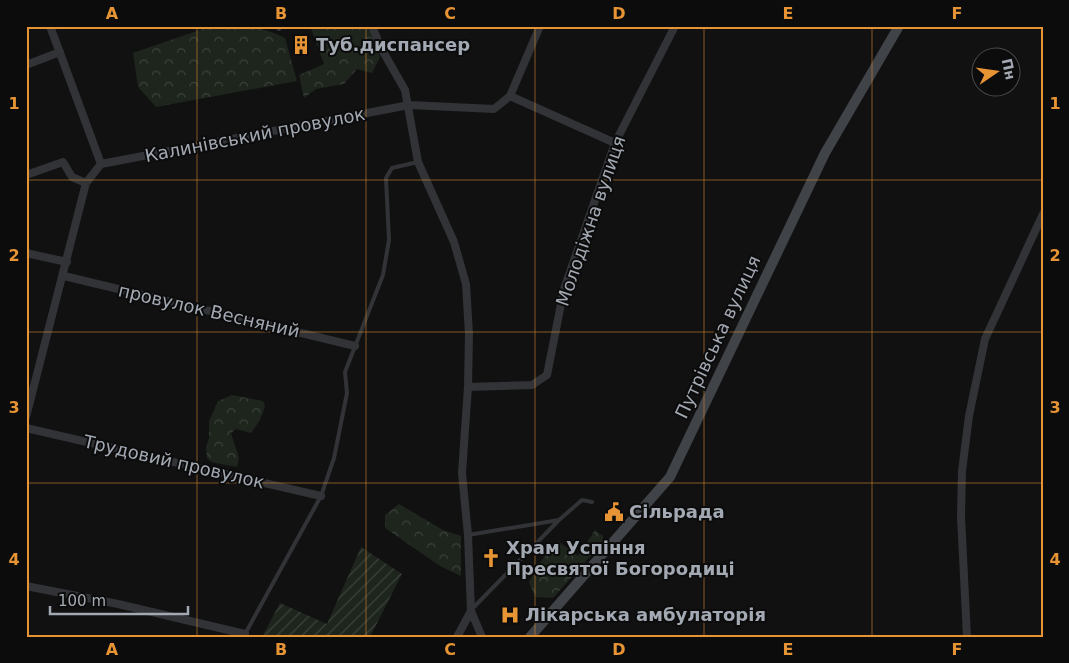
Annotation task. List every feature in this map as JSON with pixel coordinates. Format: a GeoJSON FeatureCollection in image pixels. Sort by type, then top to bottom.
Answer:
{"type":"FeatureCollection","features":[{"type":"Feature","properties":{"kind":"main road","name":"Путрівська вулиця"},"geometry":{"type":"LineString","coordinates":[[530,637],[670,477],[825,152],[899,26]]}},
{"type":"Feature","properties":{"kind":"street"},"geometry":{"type":"LineString","coordinates":[[26,417],[30,386],[64,276],[86,183],[101,164],[50,26]]}},
{"type":"Feature","properties":{"kind":"street"},"geometry":{"type":"LineString","coordinates":[[372,26],[381,48],[405,90],[418,162],[454,242],[466,284],[469,334],[468,387],[462,473],[468,535],[470,611],[482,637]]}},
{"type":"Feature","properties":{"kind":"street"},"geometry":{"type":"LineString","coordinates":[[540,26],[510,96],[615,143]]}},
{"type":"Feature","properties":{"kind":"street","name":"Молодіжна вулиця"},"geometry":{"type":"LineString","coordinates":[[468,387],[532,385],[547,375],[564,289],[615,143],[675,26]]}},
{"type":"Feature","properties":{"kind":"street"},"geometry":{"type":"LineString","coordinates":[[26,65],[60,52]]}},
{"type":"Feature","properties":{"kind":"street","name":"Калинівський провулок"},"geometry":{"type":"LineString","coordinates":[[101,164],[409,106],[494,109],[510,96]]}},
{"type":"Feature","properties":{"kind":"street"},"geometry":{"type":"LineString","coordinates":[[26,175],[63,162],[72,177],[86,183]]}},
{"type":"Feature","properties":{"kind":"street"},"geometry":{"type":"LineString","coordinates":[[967,637],[961,516],[962,471],[969,416],[985,339],[1043,214]]}},
{"type":"Feature","properties":{"kind":"street"},"geometry":{"type":"LineString","coordinates":[[26,253],[67,262]]}},
{"type":"Feature","properties":{"kind":"street","name":"провулок Весняний"},"geometry":{"type":"LineString","coordinates":[[64,276],[355,346]]}},
{"type":"Feature","properties":{"kind":"street","name":"Трудовий провулок"},"geometry":{"type":"LineString","coordinates":[[26,428],[321,496]]}},
{"type":"Feature","properties":{"kind":"street"},"geometry":{"type":"LineString","coordinates":[[26,586],[118,604],[244,636]]}},
{"type":"Feature","properties":{"kind":"street"},"geometry":{"type":"LineString","coordinates":[[457,637],[470,611]]}},
{"type":"Feature","properties":{"kind":"lane"},"geometry":{"type":"LineString","coordinates":[[244,636],[321,496],[334,458],[346,400],[345,372],[384,275],[389,240],[386,178],[392,168],[418,162]]}},
{"type":"Feature","properties":{"kind":"lane"},"geometry":{"type":"LineString","coordinates":[[470,611],[559,520],[582,500],[592,502]]}},
{"type":"Feature","properties":{"kind":"lane"},"geometry":{"type":"LineString","coordinates":[[468,535],[559,520]]}},
{"type":"Feature","properties":{"kind":"green space"},"geometry":{"type":"Polygon","coordinates":[[[211,26],[257,28],[285,38],[297,81],[156,107],[138,87],[133,53],[211,26]]]}},
{"type":"Feature","properties":{"kind":"green space"},"geometry":{"type":"Polygon","coordinates":[[[310,26],[368,26],[380,57],[372,73],[357,69],[344,84],[316,89],[304,98],[299,75],[324,64],[310,26]]]}},
{"type":"Feature","properties":{"kind":"green space"},"geometry":{"type":"Polygon","coordinates":[[[232,395],[263,401],[265,406],[260,420],[251,433],[236,429],[231,433],[239,458],[237,467],[211,462],[207,458],[206,447],[209,438],[209,421],[218,401],[232,395]]]}},
{"type":"Feature","properties":{"kind":"green space"},"geometry":{"type":"Polygon","coordinates":[[[399,504],[443,530],[461,536],[461,576],[440,566],[385,528],[385,515],[399,504]]]}},
{"type":"Feature","properties":{"kind":"green space"},"geometry":{"type":"Polygon","coordinates":[[[595,530],[603,536],[603,542],[553,598],[535,597],[529,582],[545,555],[558,541],[578,556],[595,530]]]}},
{"type":"Feature","properties":{"kind":"green space"},"geometry":{"type":"Polygon","coordinates":[[[361,547],[402,574],[370,637],[262,637],[280,603],[327,624],[361,547]]]}},
{"type":"Feature","properties":{"kind":"place","name":"Туб.диспансер"},"geometry":{"type":"Point","coordinates":[301,45]}},
{"type":"Feature","properties":{"kind":"place","name":"Сільрада"},"geometry":{"type":"Point","coordinates":[614,512]}},
{"type":"Feature","properties":{"kind":"place","name":"Храм Успіння Пресвятої Богородиці"},"geometry":{"type":"Point","coordinates":[491,558]}},
{"type":"Feature","properties":{"kind":"place","name":"Лікарська амбулаторія"},"geometry":{"type":"Point","coordinates":[510,615]}}]}
